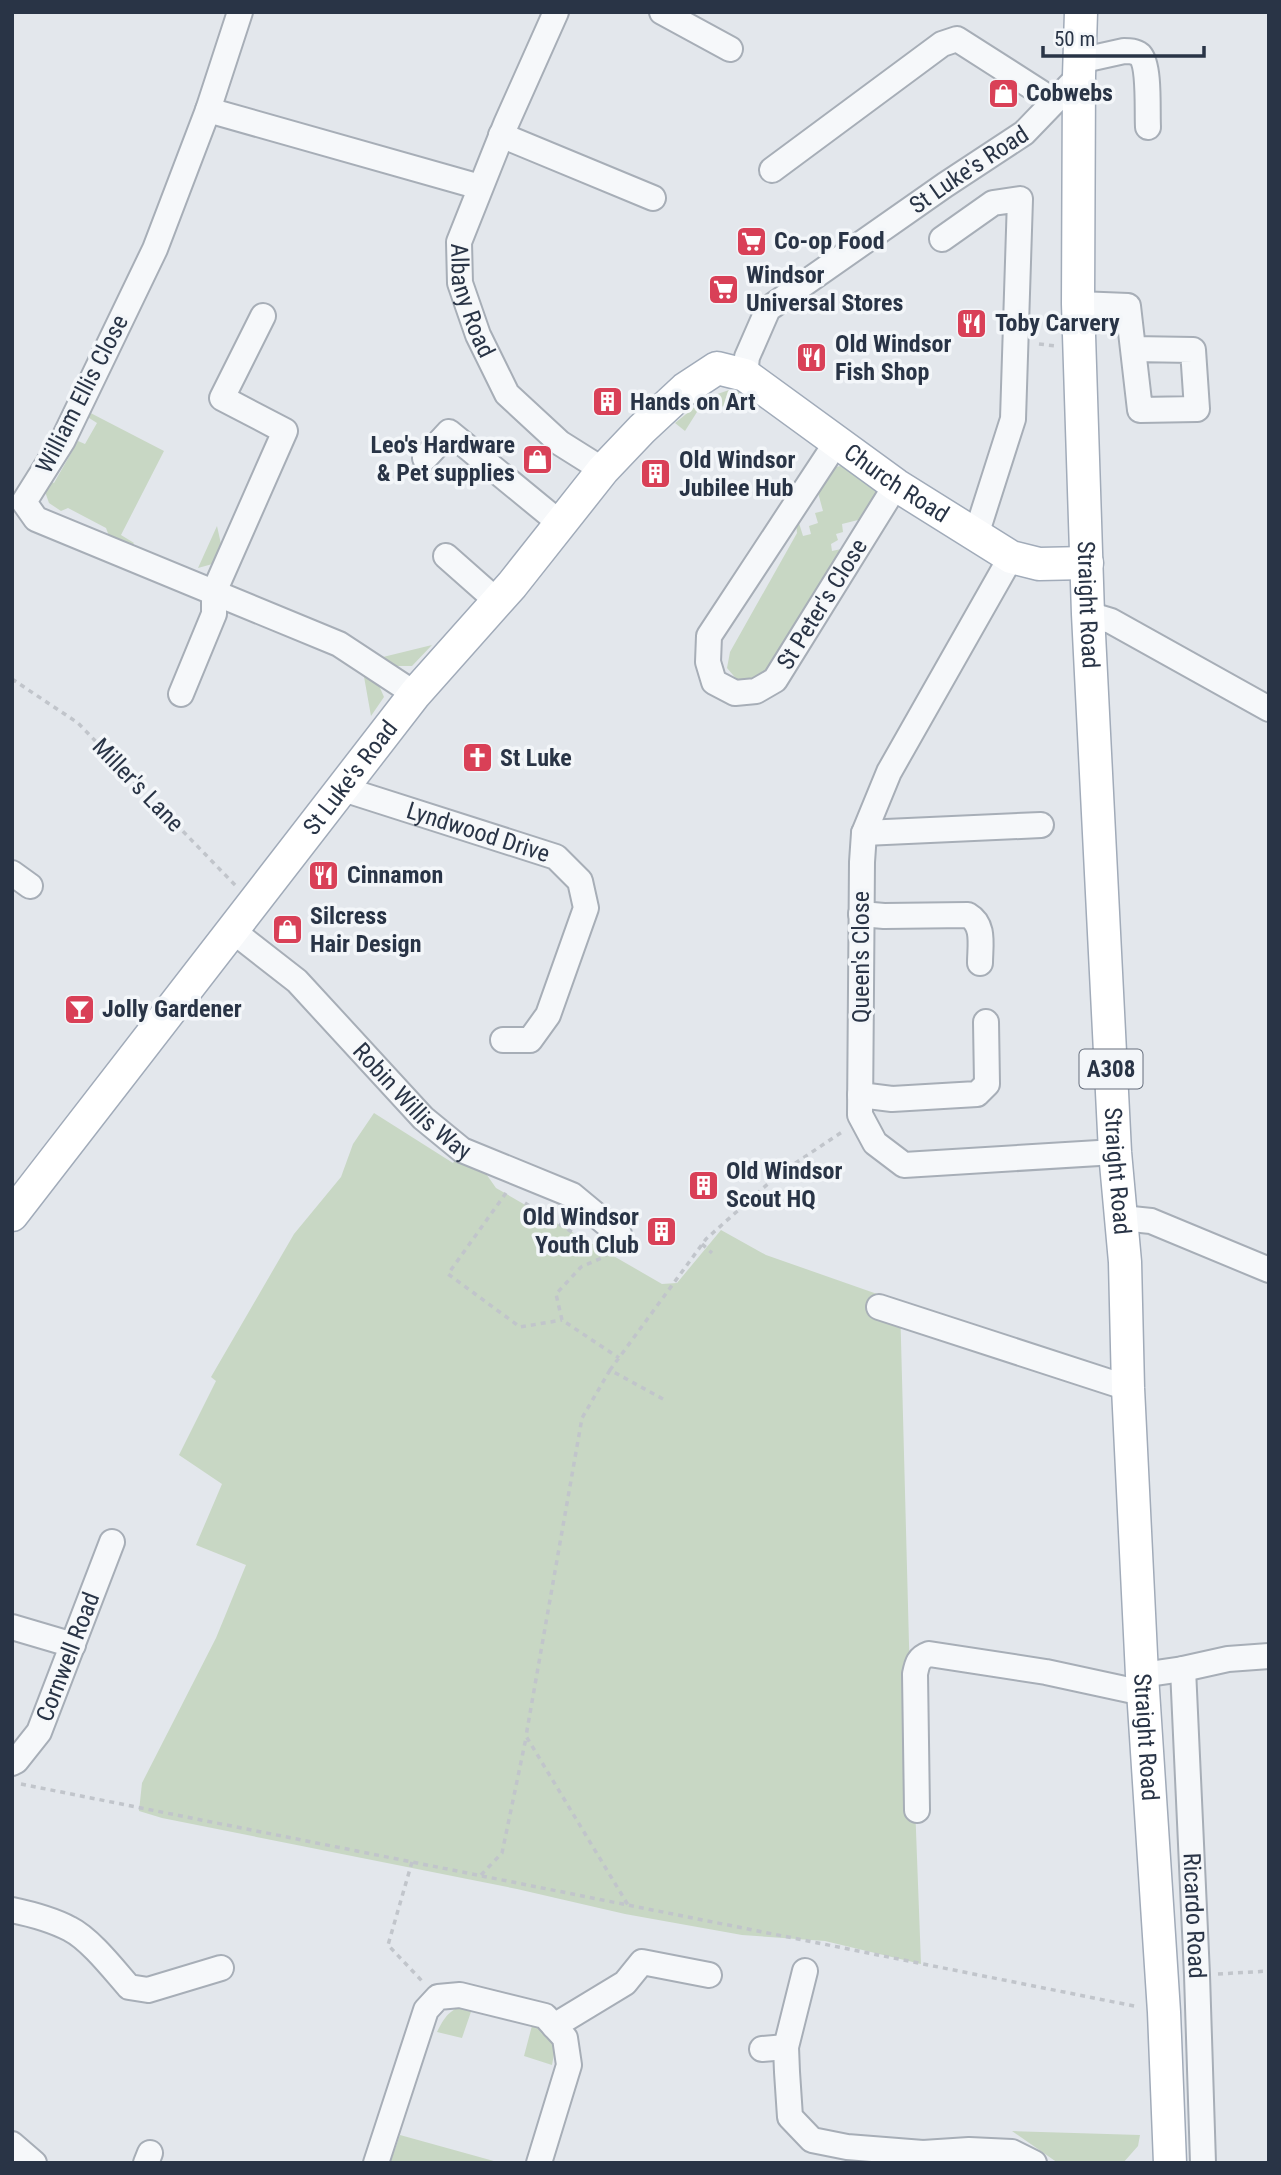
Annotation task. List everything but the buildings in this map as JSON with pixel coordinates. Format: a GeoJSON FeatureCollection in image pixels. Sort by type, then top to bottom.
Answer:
{"type":"FeatureCollection","features":[{"type":"Feature","properties":{"kind":"main road","name":"Straight Road"},"geometry":{"type":"LineString","coordinates":[[1081,12],[1079,347],[1088,614],[1115,1152],[1122,1218],[1142,1684],[1164,2012],[1170,2163]]}},
{"type":"Feature","properties":{"kind":"main road","name":"Church Road"},"geometry":{"type":"LineString","coordinates":[[731,372],[896,485],[1011,557],[1039,564],[1087,563]]}},
{"type":"Feature","properties":{"kind":"main road","name":"St Luke's Road"},"geometry":{"type":"LineString","coordinates":[[13,1212],[415,694],[498,602],[603,470],[685,389],[731,372]]}},
{"type":"Feature","properties":{"kind":"street","name":"William Ellis Close"},"geometry":{"type":"LineString","coordinates":[[240,12],[208,110],[155,249],[63,440],[18,506],[36,519],[339,644],[415,694]]}},
{"type":"Feature","properties":{"kind":"street","name":"Albany Road"},"geometry":{"type":"LineString","coordinates":[[556,12],[501,135],[459,242],[460,284],[478,335],[507,394],[561,443],[603,470]]}},
{"type":"Feature","properties":{"kind":"street"},"geometry":{"type":"LineString","coordinates":[[662,12],[730,49]]}},
{"type":"Feature","properties":{"kind":"street"},"geometry":{"type":"LineString","coordinates":[[772,170],[942,44],[957,38],[1054,101]]}},
{"type":"Feature","properties":{"kind":"street"},"geometry":{"type":"LineString","coordinates":[[1079,69],[1124,51],[1132,51],[1140,56],[1145,65],[1148,127]]}},
{"type":"Feature","properties":{"kind":"street","name":"St Luke's Road"},"geometry":{"type":"LineString","coordinates":[[731,372],[747,356],[768,309],[1024,133],[1079,69]]}},
{"type":"Feature","properties":{"kind":"street"},"geometry":{"type":"LineString","coordinates":[[208,110],[480,187]]}},
{"type":"Feature","properties":{"kind":"street"},"geometry":{"type":"LineString","coordinates":[[501,135],[653,198]]}},
{"type":"Feature","properties":{"kind":"street"},"geometry":{"type":"LineString","coordinates":[[943,239],[993,203],[1020,198],[1013,419],[976,535]]}},
{"type":"Feature","properties":{"kind":"street"},"geometry":{"type":"LineString","coordinates":[[1079,304],[1128,306],[1133,349]]}},
{"type":"Feature","properties":{"kind":"street"},"geometry":{"type":"LineString","coordinates":[[181,694],[214,614],[214,592],[285,431],[222,398],[263,316]]}},
{"type":"Feature","properties":{"kind":"street"},"geometry":{"type":"LineString","coordinates":[[425,458],[449,432],[561,524]]}},
{"type":"Feature","properties":{"kind":"street","name":"St Peter's Close"},"geometry":{"type":"LineString","coordinates":[[836,443],[709,636],[708,662],[714,682],[735,693],[756,691],[775,680],[896,485]]}},
{"type":"Feature","properties":{"kind":"street"},"geometry":{"type":"LineString","coordinates":[[446,556],[498,602]]}},
{"type":"Feature","properties":{"kind":"street","name":"Queen's Close"},"geometry":{"type":"LineString","coordinates":[[861,1107],[861,914],[864,834],[889,772],[1011,557]]}},
{"type":"Feature","properties":{"kind":"street"},"geometry":{"type":"LineString","coordinates":[[1088,614],[1121,627],[1269,709]]}},
{"type":"Feature","properties":{"kind":"street","name":"Lyndwood Drive"},"geometry":{"type":"LineString","coordinates":[[341,788],[556,857],[580,881],[586,908],[548,1015],[530,1040],[503,1040]]}},
{"type":"Feature","properties":{"kind":"street"},"geometry":{"type":"LineString","coordinates":[[864,834],[1041,825]]}},
{"type":"Feature","properties":{"kind":"street"},"geometry":{"type":"LineString","coordinates":[[861,914],[968,915],[976,920],[980,928],[980,963]]}},
{"type":"Feature","properties":{"kind":"street","name":"Robin Willis Way"},"geometry":{"type":"LineString","coordinates":[[233,931],[297,981],[423,1118],[462,1150],[572,1195],[619,1234]]}},
{"type":"Feature","properties":{"kind":"street"},"geometry":{"type":"LineString","coordinates":[[986,1022],[987,1084],[977,1094],[892,1099],[861,1107],[875,1143],[904,1165],[1115,1152]]}},
{"type":"Feature","properties":{"kind":"street"},"geometry":{"type":"LineString","coordinates":[[1122,1218],[1151,1221],[1269,1270]]}},
{"type":"Feature","properties":{"kind":"street"},"geometry":{"type":"LineString","coordinates":[[879,1307],[1128,1388]]}},
{"type":"Feature","properties":{"kind":"street","name":"Cornwell Road"},"geometry":{"type":"LineString","coordinates":[[12,1763],[39,1732],[112,1542]]}},
{"type":"Feature","properties":{"kind":"street"},"geometry":{"type":"LineString","coordinates":[[12,1627],[73,1645]]}},
{"type":"Feature","properties":{"kind":"street"},"geometry":{"type":"LineString","coordinates":[[917,1810],[915,1674],[917,1663],[922,1657],[929,1654],[1142,1684],[1183,1669],[1228,1659],[1269,1656]]}},
{"type":"Feature","properties":{"kind":"street","name":"Ricardo Road"},"geometry":{"type":"LineString","coordinates":[[1183,1669],[1197,1975],[1202,2163]]}},
{"type":"Feature","properties":{"kind":"street"},"geometry":{"type":"LineString","coordinates":[[12,1910],[29,1913],[72,1929],[99,1953],[129,1987],[148,1990],[221,1968]]}},
{"type":"Feature","properties":{"kind":"street"},"geometry":{"type":"LineString","coordinates":[[554,2026],[625,1983],[642,1962],[709,1975]]}},
{"type":"Feature","properties":{"kind":"street"},"geometry":{"type":"LineString","coordinates":[[804,1971],[793,2017],[774,2048],[790,2118],[812,2140],[923,2158],[969,2150],[1012,2152],[1034,2163]]}},
{"type":"Feature","properties":{"kind":"street"},"geometry":{"type":"LineString","coordinates":[[376,2163],[426,2010],[439,1997],[460,1995],[545,2016],[565,2038],[569,2065],[540,2163]]}},
{"type":"Feature","properties":{"kind":"street"},"geometry":{"type":"LineString","coordinates":[[12,2144],[34,2163]]}},
{"type":"Feature","properties":{"kind":"path"},"geometry":{"type":"LineString","coordinates":[[1016,343],[1079,347]]}},
{"type":"Feature","properties":{"kind":"path","name":"Miller's Lane"},"geometry":{"type":"LineString","coordinates":[[12,679],[78,723],[253,904]]}},
{"type":"Feature","properties":{"kind":"path"},"geometry":{"type":"LineString","coordinates":[[481,1875],[502,1853],[526,1736],[582,1418],[610,1370],[702,1244],[779,1174],[861,1107]]}},
{"type":"Feature","properties":{"kind":"path"},"geometry":{"type":"LineString","coordinates":[[507,1191],[448,1274],[520,1327],[562,1320],[619,1357]]}},
{"type":"Feature","properties":{"kind":"path"},"geometry":{"type":"LineString","coordinates":[[518,1198],[596,1246]]}},
{"type":"Feature","properties":{"kind":"path"},"geometry":{"type":"LineString","coordinates":[[562,1320],[556,1294],[582,1267],[604,1258],[619,1234]]}},
{"type":"Feature","properties":{"kind":"path"},"geometry":{"type":"LineString","coordinates":[[702,1244],[712,1253]]}},
{"type":"Feature","properties":{"kind":"path"},"geometry":{"type":"LineString","coordinates":[[610,1370],[663,1399]]}},
{"type":"Feature","properties":{"kind":"path"},"geometry":{"type":"LineString","coordinates":[[526,1736],[628,1905]]}},
{"type":"Feature","properties":{"kind":"path"},"geometry":{"type":"LineString","coordinates":[[12,1782],[1164,2012]]}},
{"type":"Feature","properties":{"kind":"path"},"geometry":{"type":"LineString","coordinates":[[412,1862],[388,1945],[439,1997]]}},
{"type":"Feature","properties":{"kind":"path"},"geometry":{"type":"LineString","coordinates":[[1197,1975],[1269,1971]]}},
{"type":"Feature","properties":{"kind":"green space"},"geometry":{"type":"Polygon","coordinates":[[[729,390],[740,392],[729,409],[719,405],[702,404],[685,431],[675,423],[706,398],[729,390]]]}},
{"type":"Feature","properties":{"kind":"green space"},"geometry":{"type":"Polygon","coordinates":[[[77,406],[164,451],[121,535],[134,543],[130,548],[109,536],[106,528],[68,508],[61,511],[49,503],[42,483],[45,478],[54,483],[78,441],[85,444],[97,423],[75,409],[77,406]]]}},
{"type":"Feature","properties":{"kind":"green space"},"geometry":{"type":"Polygon","coordinates":[[[850,466],[875,485],[876,497],[866,518],[842,524],[843,532],[836,534],[838,540],[831,544],[832,551],[846,548],[847,551],[838,554],[769,673],[757,683],[739,682],[727,668],[730,652],[797,533],[796,523],[799,523],[803,536],[811,534],[809,526],[818,523],[815,513],[823,511],[817,489],[830,469],[850,466]]]}},
{"type":"Feature","properties":{"kind":"green space"},"geometry":{"type":"Polygon","coordinates":[[[217,526],[223,553],[216,563],[198,568],[217,526]]]}},
{"type":"Feature","properties":{"kind":"green space"},"geometry":{"type":"Polygon","coordinates":[[[432,645],[412,666],[397,666],[383,657],[432,645]]]}},
{"type":"Feature","properties":{"kind":"green space"},"geometry":{"type":"Polygon","coordinates":[[[363,671],[377,681],[384,697],[371,716],[363,671]]]}},
{"type":"Feature","properties":{"kind":"green space"},"geometry":{"type":"Polygon","coordinates":[[[374,1113],[453,1163],[461,1150],[475,1158],[496,1188],[662,1284],[677,1283],[721,1230],[766,1255],[900,1302],[921,1964],[825,1941],[742,1935],[625,1914],[139,1811],[142,1783],[216,1638],[246,1565],[196,1545],[222,1484],[179,1455],[216,1381],[211,1377],[294,1234],[341,1177],[353,1144],[374,1113]]]}},
{"type":"Feature","properties":{"kind":"green space"},"geometry":{"type":"Polygon","coordinates":[[[474,2003],[462,2038],[437,2032],[451,2012],[474,2003]]]}},
{"type":"Feature","properties":{"kind":"green space"},"geometry":{"type":"Polygon","coordinates":[[[534,2018],[553,2035],[555,2049],[552,2065],[524,2056],[534,2018]]]}},
{"type":"Feature","properties":{"kind":"green space"},"geometry":{"type":"Polygon","coordinates":[[[1012,2131],[1140,2135],[1138,2146],[1123,2163],[1058,2163],[1012,2131]]]}},
{"type":"Feature","properties":{"kind":"green space"},"geometry":{"type":"Polygon","coordinates":[[[400,2135],[501,2163],[390,2163],[400,2135]]]}},
{"type":"Feature","properties":{"kind":"place","name":"Cobwebs"},"geometry":{"type":"Point","coordinates":[1003,93]}},
{"type":"Feature","properties":{"kind":"place","name":"Co-op Food"},"geometry":{"type":"Point","coordinates":[751,241]}},
{"type":"Feature","properties":{"kind":"place","name":"Windsor Universal Stores"},"geometry":{"type":"Point","coordinates":[723,289]}},
{"type":"Feature","properties":{"kind":"place","name":"Toby Carvery"},"geometry":{"type":"Point","coordinates":[972,323]}},
{"type":"Feature","properties":{"kind":"place","name":"Old Windsor Fish Shop"},"geometry":{"type":"Point","coordinates":[812,358]}},
{"type":"Feature","properties":{"kind":"place","name":"Hands on Art"},"geometry":{"type":"Point","coordinates":[607,402]}},
{"type":"Feature","properties":{"kind":"place","name":"Leo's Hardware & Pet supplies"},"geometry":{"type":"Point","coordinates":[538,459]}},
{"type":"Feature","properties":{"kind":"place","name":"Old Windsor Jubilee Hub"},"geometry":{"type":"Point","coordinates":[656,474]}},
{"type":"Feature","properties":{"kind":"place","name":"St Luke"},"geometry":{"type":"Point","coordinates":[477,758]}},
{"type":"Feature","properties":{"kind":"place","name":"Cinnamon"},"geometry":{"type":"Point","coordinates":[324,875]}},
{"type":"Feature","properties":{"kind":"place","name":"Silcress Hair Design"},"geometry":{"type":"Point","coordinates":[287,930]}},
{"type":"Feature","properties":{"kind":"place","name":"Jolly Gardener"},"geometry":{"type":"Point","coordinates":[79,1009]}},
{"type":"Feature","properties":{"kind":"place","name":"Old Windsor Scout HQ"},"geometry":{"type":"Point","coordinates":[703,1185]}},
{"type":"Feature","properties":{"kind":"place","name":"Old Windsor Youth Club"},"geometry":{"type":"Point","coordinates":[662,1231]}}]}
